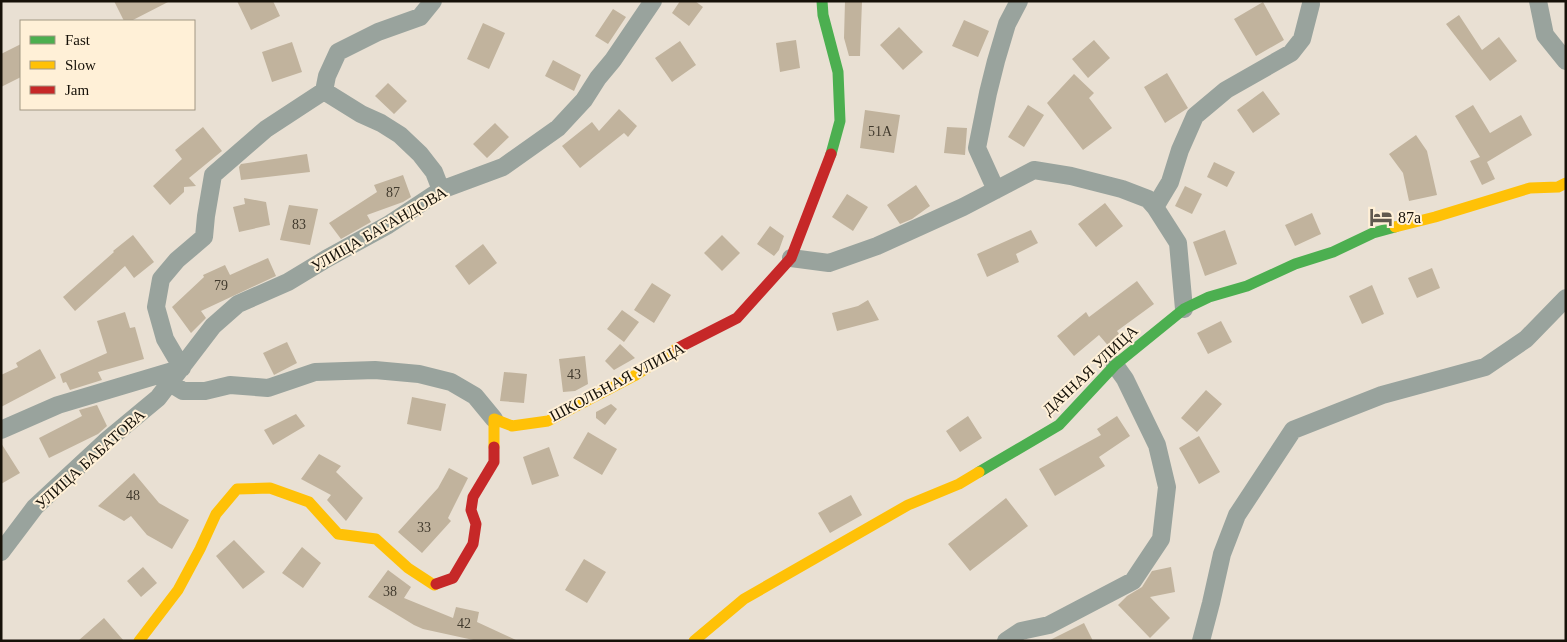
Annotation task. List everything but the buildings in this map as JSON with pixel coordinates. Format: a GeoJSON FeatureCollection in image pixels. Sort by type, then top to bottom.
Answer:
{"type":"FeatureCollection","features":[{"type":"Feature","properties":{"kind":"street"},"geometry":{"type":"LineString","coordinates":[[1,430],[58,405],[182,368],[165,339],[156,307],[161,278],[177,260],[204,237],[213,175],[266,129],[324,91],[327,76],[338,52],[378,32],[420,17],[432,1]]}},
{"type":"Feature","properties":{"kind":"street","name":"УЛИЦА БАГАНДОВА"},"geometry":{"type":"LineString","coordinates":[[182,368],[214,326],[238,304],[288,282],[388,225],[441,190],[503,167],[558,128],[584,100],[653,1]]}},
{"type":"Feature","properties":{"kind":"street"},"geometry":{"type":"LineString","coordinates":[[822,1],[823,15],[838,72],[840,121],[830,158],[791,258],[829,263],[877,246],[1034,170],[1071,176],[1122,189],[1148,199],[1178,243],[1184,309]]}},
{"type":"Feature","properties":{"kind":"street"},"geometry":{"type":"LineString","coordinates":[[996,190],[977,148],[994,70],[1007,24],[1018,1]]}},
{"type":"Feature","properties":{"kind":"street"},"geometry":{"type":"LineString","coordinates":[[1538,1],[1545,35],[1566,61]]}},
{"type":"Feature","properties":{"kind":"street"},"geometry":{"type":"LineString","coordinates":[[1155,207],[1170,182],[1180,150],[1195,116],[1226,90],[1291,53],[1302,38],[1311,4]]}},
{"type":"Feature","properties":{"kind":"street"},"geometry":{"type":"LineString","coordinates":[[324,91],[400,135],[420,154],[434,172],[441,190]]}},
{"type":"Feature","properties":{"kind":"street","name":"ДАЧНАЯ УЛИЦА"},"geometry":{"type":"LineString","coordinates":[[694,641],[744,599],[908,505],[959,484],[1059,424],[1115,365],[1184,309],[1209,298],[1247,286],[1295,264],[1334,252],[1374,234],[1530,188],[1563,190]]}},
{"type":"Feature","properties":{"kind":"street","name":"ШКОЛЬНАЯ УЛИЦА"},"geometry":{"type":"LineString","coordinates":[[494,419],[512,426],[548,421],[634,376],[674,350],[738,318],[791,258]]}},
{"type":"Feature","properties":{"kind":"street"},"geometry":{"type":"LineString","coordinates":[[1201,641],[1222,554],[1237,515],[1293,430],[1382,395],[1485,367],[1526,338],[1566,298]]}},
{"type":"Feature","properties":{"kind":"street"},"geometry":{"type":"LineString","coordinates":[[1006,641],[1021,631],[1049,625],[1133,581],[1161,539],[1166,487],[1157,445],[1125,379],[1115,365]]}},
{"type":"Feature","properties":{"kind":"street","name":"УЛИЦА БАБАТОВА"},"geometry":{"type":"LineString","coordinates":[[1,552],[35,507],[105,442],[158,398],[182,368]]}},
{"type":"Feature","properties":{"kind":"street"},"geometry":{"type":"LineString","coordinates":[[139,641],[178,590],[216,514],[237,489],[270,488],[309,502],[338,534],[376,539],[408,568],[434,585],[453,578],[463,564],[473,544],[476,524],[471,510],[473,497],[494,462],[494,419],[475,396],[451,382],[420,374],[375,370],[315,372],[268,388],[230,385],[205,391],[183,391],[170,383]]}},
{"type":"Feature","properties":{"kind":"traffic: fast"},"geometry":{"type":"LineString","coordinates":[[822,1],[823,15],[838,72],[840,121],[831,154]]}},
{"type":"Feature","properties":{"kind":"traffic: fast"},"geometry":{"type":"LineString","coordinates":[[979,472],[1059,425],[1115,365],[1184,309],[1209,297],[1247,286],[1295,264],[1333,252],[1373,233],[1395,227]]}},
{"type":"Feature","properties":{"kind":"traffic: slow"},"geometry":{"type":"LineString","coordinates":[[1395,227],[1530,188],[1558,187],[1566,183]]}},
{"type":"Feature","properties":{"kind":"traffic: slow"},"geometry":{"type":"LineString","coordinates":[[494,447],[494,419],[512,426],[548,421],[634,376],[678,348]]}},
{"type":"Feature","properties":{"kind":"traffic: slow"},"geometry":{"type":"LineString","coordinates":[[694,641],[744,599],[908,505],[959,484],[979,472]]}},
{"type":"Feature","properties":{"kind":"traffic: slow"},"geometry":{"type":"LineString","coordinates":[[139,641],[178,590],[216,514],[237,489],[270,488],[309,502],[338,534],[376,539],[408,568],[434,585],[436,584]]}},
{"type":"Feature","properties":{"kind":"traffic: jam"},"geometry":{"type":"LineString","coordinates":[[678,348],[737,318],[791,258],[831,154]]}},
{"type":"Feature","properties":{"kind":"traffic: jam"},"geometry":{"type":"LineString","coordinates":[[436,584],[453,578],[473,544],[476,524],[471,510],[473,497],[494,462],[494,447]]}},
{"type":"Feature","properties":{"kind":"place","name":"87а"},"geometry":{"type":"Point","coordinates":[1381,217]}}]}
